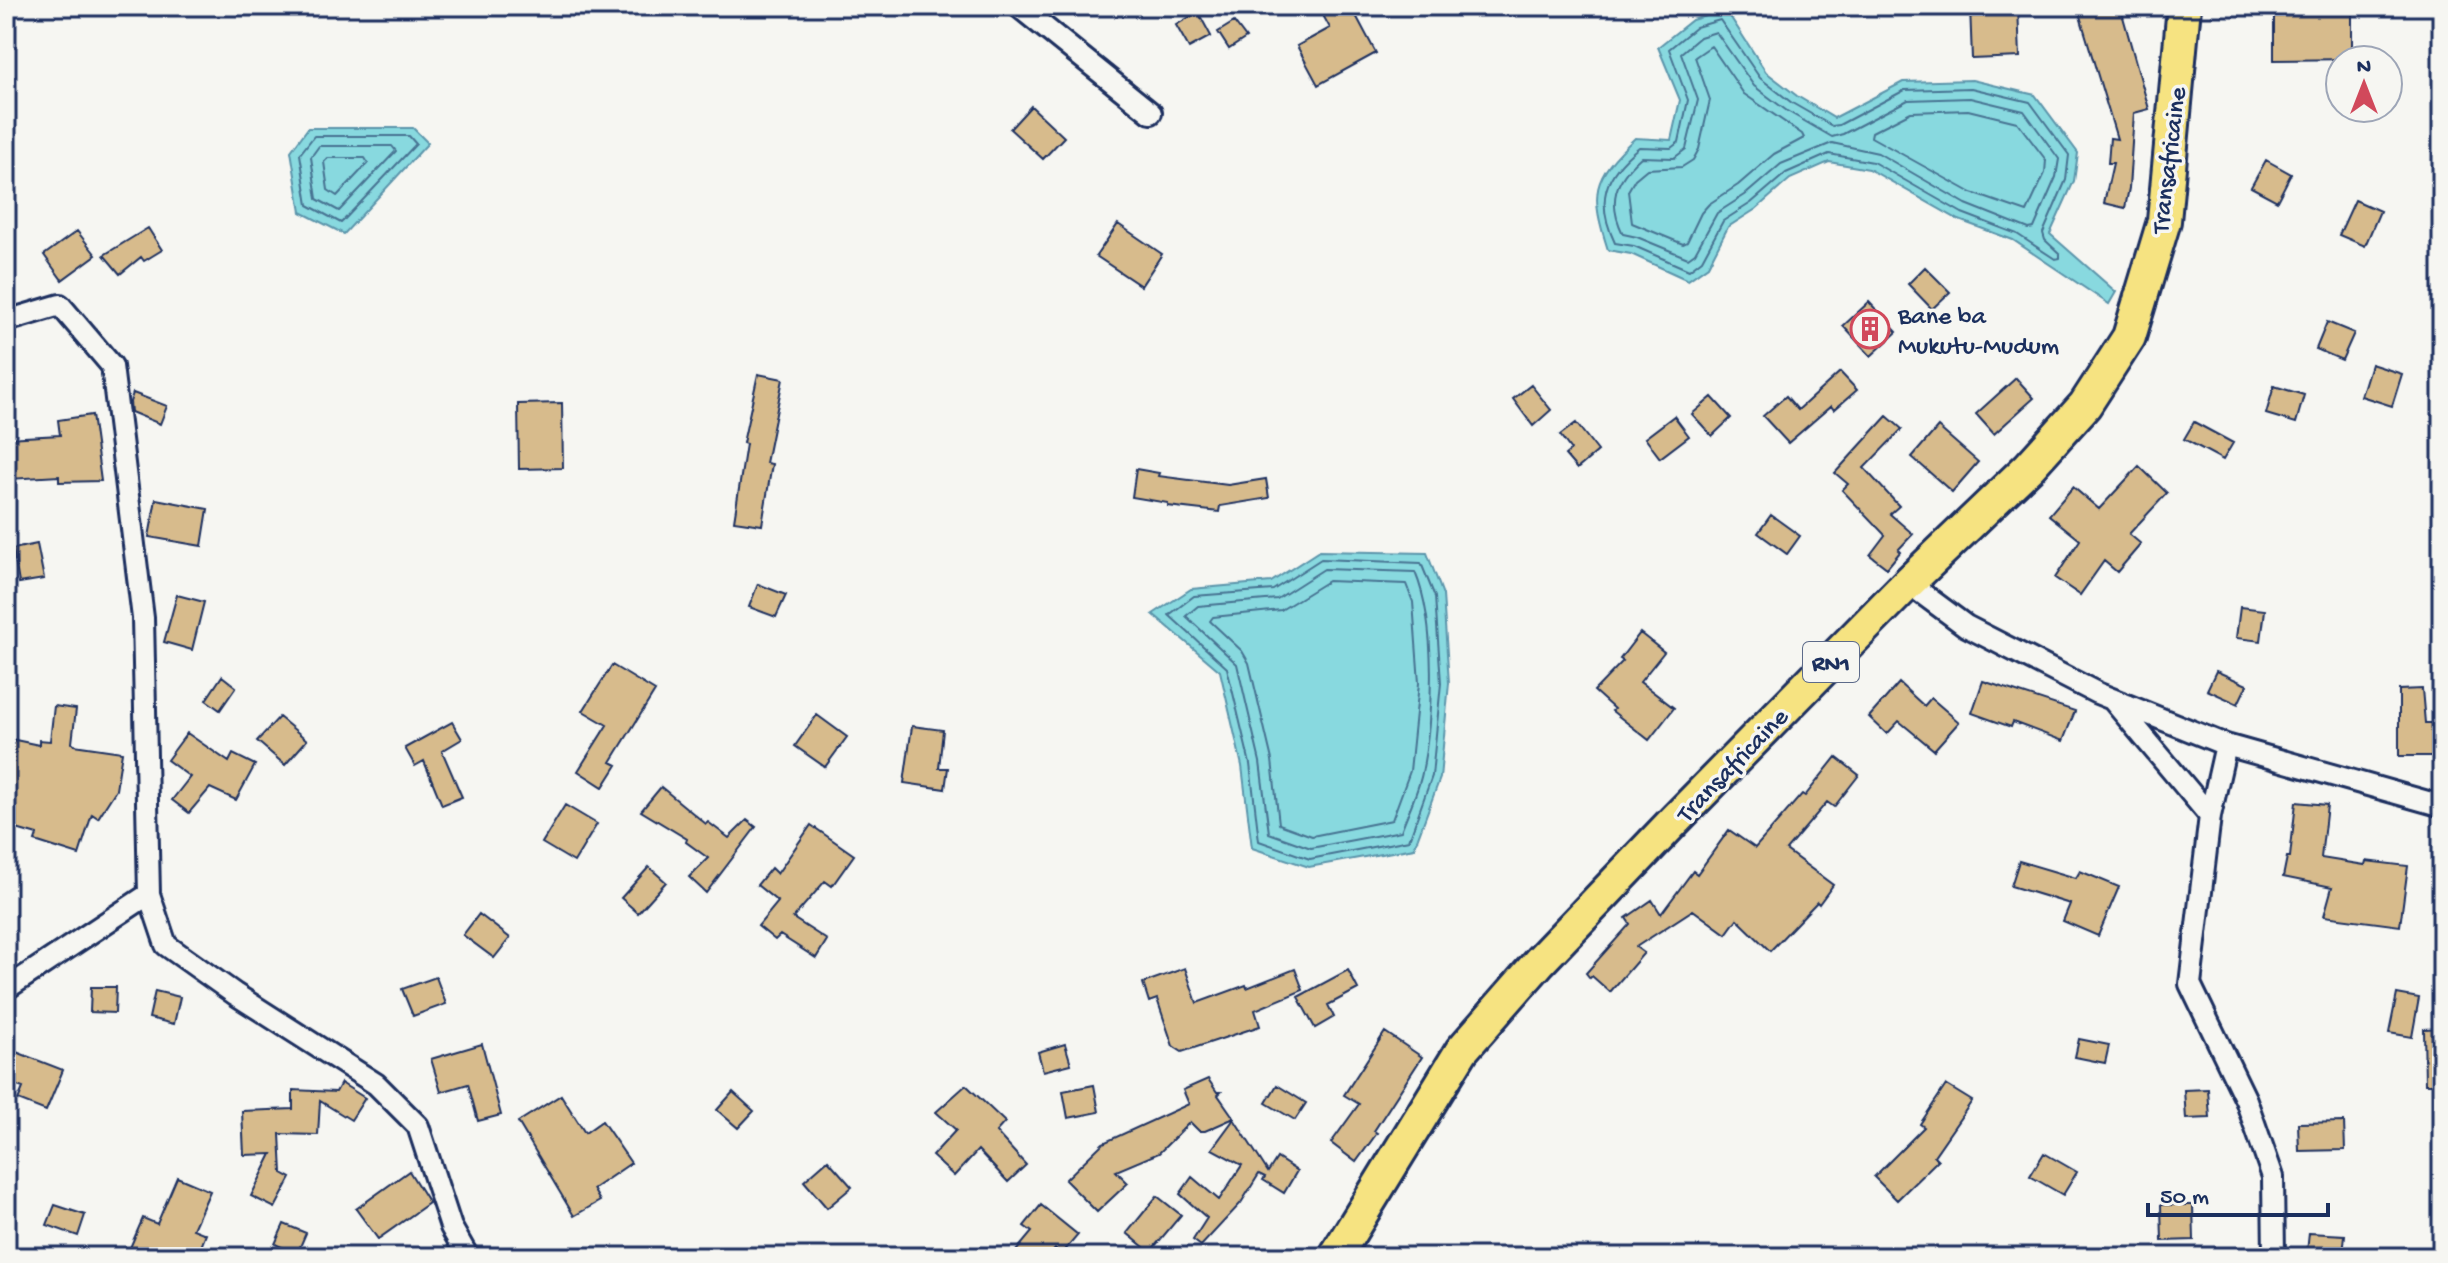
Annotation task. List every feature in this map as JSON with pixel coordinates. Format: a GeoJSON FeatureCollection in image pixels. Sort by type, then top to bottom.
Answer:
{"type":"FeatureCollection","features":[{"type":"Feature","properties":{"kind":"highway","name":"Transafricaine"},"geometry":{"type":"LineString","coordinates":[[1335,1257],[1462,1050],[1561,940],[2085,405],[2129,337],[2164,221],[2184,6]]}},
{"type":"Feature","properties":{"kind":"street"},"geometry":{"type":"LineString","coordinates":[[1018,6],[1151,113]]}},
{"type":"Feature","properties":{"kind":"street"},"geometry":{"type":"LineString","coordinates":[[6,321],[60,305],[112,366],[143,618],[149,894],[166,945],[235,994],[376,1084],[418,1126],[451,1227],[468,1257]]}},
{"type":"Feature","properties":{"kind":"street"},"geometry":{"type":"LineString","coordinates":[[1908,583],[1966,626],[2097,693],[2226,745],[2442,806]]}},
{"type":"Feature","properties":{"kind":"street"},"geometry":{"type":"LineString","coordinates":[[2109,696],[2210,816]]}},
{"type":"Feature","properties":{"kind":"street"},"geometry":{"type":"LineString","coordinates":[[2226,745],[2210,816],[2190,984],[2246,1100],[2273,1177],[2274,1257]]}},
{"type":"Feature","properties":{"kind":"street"},"geometry":{"type":"LineString","coordinates":[[6,989],[149,894]]}},
{"type":"Feature","properties":{"kind":"water"},"geometry":{"type":"Polygon","coordinates":[[[1726,10],[1766,72],[1797,96],[1834,118],[1903,82],[1972,80],[2035,95],[2078,153],[2074,181],[2050,234],[2116,292],[2109,304],[2013,240],[1959,220],[1869,169],[1829,162],[1790,179],[1756,209],[1728,227],[1708,266],[1688,280],[1631,254],[1608,250],[1598,214],[1598,188],[1602,176],[1635,138],[1671,140],[1680,100],[1658,47],[1692,20],[1726,10]]]}},
{"type":"Feature","properties":{"kind":"water"},"geometry":{"type":"Polygon","coordinates":[[[308,128],[413,128],[428,143],[344,234],[301,212],[291,151],[308,128]]]}},
{"type":"Feature","properties":{"kind":"water"},"geometry":{"type":"Polygon","coordinates":[[[1319,551],[1427,553],[1443,595],[1449,683],[1440,778],[1414,848],[1309,867],[1252,848],[1242,766],[1220,671],[1153,614],[1191,589],[1271,582],[1319,551]]]}},
{"type":"Feature","properties":{"kind":"building"},"geometry":{"type":"Polygon","coordinates":[[[1318,6],[1351,6],[1376,53],[1318,85],[1297,46],[1330,28],[1318,6]]]}},
{"type":"Feature","properties":{"kind":"building"},"geometry":{"type":"Polygon","coordinates":[[[1970,6],[2018,6],[2020,57],[1972,59],[1970,6]]]}},
{"type":"Feature","properties":{"kind":"building"},"geometry":{"type":"Polygon","coordinates":[[[2077,6],[2120,6],[2149,109],[2134,113],[2125,208],[2104,203],[2113,163],[2108,163],[2110,138],[2117,139],[2077,6]]]}},
{"type":"Feature","properties":{"kind":"building"},"geometry":{"type":"Polygon","coordinates":[[[2352,8],[2352,44],[2324,44],[2324,59],[2274,60],[2274,9],[2352,8]]]}},
{"type":"Feature","properties":{"kind":"building"},"geometry":{"type":"Polygon","coordinates":[[[1198,12],[1211,36],[1189,48],[1176,25],[1198,12]]]}},
{"type":"Feature","properties":{"kind":"building"},"geometry":{"type":"Polygon","coordinates":[[[1234,22],[1246,38],[1229,49],[1218,32],[1234,22]]]}},
{"type":"Feature","properties":{"kind":"building"},"geometry":{"type":"Polygon","coordinates":[[[1031,106],[1064,137],[1043,159],[1010,129],[1031,106]]]}},
{"type":"Feature","properties":{"kind":"building"},"geometry":{"type":"Polygon","coordinates":[[[2266,160],[2291,174],[2277,201],[2251,187],[2266,160]]]}},
{"type":"Feature","properties":{"kind":"building"},"geometry":{"type":"Polygon","coordinates":[[[2355,200],[2380,211],[2365,246],[2339,235],[2355,200]]]}},
{"type":"Feature","properties":{"kind":"building"},"geometry":{"type":"Polygon","coordinates":[[[1118,224],[1162,254],[1141,286],[1096,256],[1118,224]]]}},
{"type":"Feature","properties":{"kind":"building"},"geometry":{"type":"Polygon","coordinates":[[[148,228],[162,250],[144,261],[141,257],[120,274],[104,255],[148,228]]]}},
{"type":"Feature","properties":{"kind":"building"},"geometry":{"type":"Polygon","coordinates":[[[77,231],[96,255],[62,280],[44,255],[77,231]]]}},
{"type":"Feature","properties":{"kind":"building"},"geometry":{"type":"Polygon","coordinates":[[[1925,267],[1950,292],[1932,309],[1908,284],[1925,267]]]}},
{"type":"Feature","properties":{"kind":"building","name":"Bane ba Mukutu-Mudum"},"geometry":{"type":"Polygon","coordinates":[[[1869,302],[1897,332],[1871,356],[1843,326],[1869,302]]]}},
{"type":"Feature","properties":{"kind":"building"},"geometry":{"type":"Polygon","coordinates":[[[2327,322],[2354,333],[2342,360],[2316,349],[2327,322]]]}},
{"type":"Feature","properties":{"kind":"building"},"geometry":{"type":"Polygon","coordinates":[[[2371,364],[2402,374],[2392,406],[2361,396],[2371,364]]]}},
{"type":"Feature","properties":{"kind":"building"},"geometry":{"type":"Polygon","coordinates":[[[1840,372],[1857,390],[1834,410],[1831,406],[1788,443],[1763,416],[1786,396],[1798,410],[1840,372]]]}},
{"type":"Feature","properties":{"kind":"building"},"geometry":{"type":"Polygon","coordinates":[[[758,374],[783,379],[766,463],[772,464],[762,525],[734,521],[746,444],[743,443],[758,374]]]}},
{"type":"Feature","properties":{"kind":"building"},"geometry":{"type":"Polygon","coordinates":[[[2016,378],[2034,398],[1994,434],[1976,414],[2016,378]]]}},
{"type":"Feature","properties":{"kind":"building"},"geometry":{"type":"Polygon","coordinates":[[[1531,385],[1551,410],[1533,426],[1513,399],[1531,385]]]}},
{"type":"Feature","properties":{"kind":"building"},"geometry":{"type":"Polygon","coordinates":[[[2274,386],[2304,395],[2296,423],[2266,414],[2274,386]]]}},
{"type":"Feature","properties":{"kind":"building"},"geometry":{"type":"Polygon","coordinates":[[[133,393],[167,406],[160,424],[131,412],[133,393]]]}},
{"type":"Feature","properties":{"kind":"building"},"geometry":{"type":"Polygon","coordinates":[[[1712,397],[1731,418],[1712,436],[1692,414],[1712,397]]]}},
{"type":"Feature","properties":{"kind":"building"},"geometry":{"type":"Polygon","coordinates":[[[562,403],[563,468],[519,469],[518,404],[562,403]]]}},
{"type":"Feature","properties":{"kind":"building"},"geometry":{"type":"Polygon","coordinates":[[[92,415],[101,481],[59,482],[59,476],[9,479],[7,438],[60,435],[58,420],[92,415]]]}},
{"type":"Feature","properties":{"kind":"building"},"geometry":{"type":"Polygon","coordinates":[[[1674,416],[1689,436],[1660,458],[1645,438],[1674,416]]]}},
{"type":"Feature","properties":{"kind":"building"},"geometry":{"type":"Polygon","coordinates":[[[1887,416],[1902,429],[1864,468],[1899,506],[1890,514],[1913,534],[1887,568],[1870,555],[1885,535],[1842,490],[1848,484],[1835,473],[1887,416]]]}},
{"type":"Feature","properties":{"kind":"building"},"geometry":{"type":"Polygon","coordinates":[[[2194,422],[2233,443],[2223,460],[2184,439],[2194,422]]]}},
{"type":"Feature","properties":{"kind":"building"},"geometry":{"type":"Polygon","coordinates":[[[1576,423],[1598,451],[1577,469],[1565,455],[1571,450],[1560,435],[1576,423]]]}},
{"type":"Feature","properties":{"kind":"building"},"geometry":{"type":"Polygon","coordinates":[[[1938,427],[1978,462],[1952,492],[1912,457],[1938,427]]]}},
{"type":"Feature","properties":{"kind":"building"},"geometry":{"type":"Polygon","coordinates":[[[2139,466],[2167,493],[2129,534],[2141,544],[2117,572],[2104,561],[2080,595],[2055,578],[2080,540],[2049,515],[2073,487],[2099,509],[2139,466]]]}},
{"type":"Feature","properties":{"kind":"building"},"geometry":{"type":"Polygon","coordinates":[[[1136,469],[1159,473],[1158,476],[1228,485],[1266,479],[1269,498],[1220,506],[1219,512],[1168,506],[1168,503],[1132,497],[1136,469]]]}},
{"type":"Feature","properties":{"kind":"building"},"geometry":{"type":"Polygon","coordinates":[[[156,499],[208,509],[202,546],[149,537],[156,499]]]}},
{"type":"Feature","properties":{"kind":"building"},"geometry":{"type":"Polygon","coordinates":[[[1771,515],[1800,536],[1787,554],[1758,533],[1771,515]]]}},
{"type":"Feature","properties":{"kind":"building"},"geometry":{"type":"Polygon","coordinates":[[[37,544],[44,579],[19,583],[13,549],[37,544]]]}},
{"type":"Feature","properties":{"kind":"building"},"geometry":{"type":"Polygon","coordinates":[[[758,584],[786,595],[776,617],[749,607],[758,584]]]}},
{"type":"Feature","properties":{"kind":"building"},"geometry":{"type":"Polygon","coordinates":[[[177,595],[204,602],[192,650],[164,642],[177,595]]]}},
{"type":"Feature","properties":{"kind":"building"},"geometry":{"type":"Polygon","coordinates":[[[2240,607],[2265,610],[2261,641],[2236,638],[2240,607]]]}},
{"type":"Feature","properties":{"kind":"building"},"geometry":{"type":"Polygon","coordinates":[[[1640,633],[1664,652],[1640,682],[1674,708],[1649,740],[1612,711],[1614,709],[1594,691],[1623,661],[1620,659],[1640,633]]]}},
{"type":"Feature","properties":{"kind":"building"},"geometry":{"type":"Polygon","coordinates":[[[612,665],[655,691],[611,762],[617,765],[603,787],[578,771],[607,725],[583,711],[612,665]]]}},
{"type":"Feature","properties":{"kind":"building"},"geometry":{"type":"Polygon","coordinates":[[[2216,671],[2247,685],[2238,704],[2207,690],[2216,671]]]}},
{"type":"Feature","properties":{"kind":"building"},"geometry":{"type":"Polygon","coordinates":[[[222,676],[236,687],[220,710],[206,700],[222,676]]]}},
{"type":"Feature","properties":{"kind":"building"},"geometry":{"type":"Polygon","coordinates":[[[1983,681],[2075,711],[2063,741],[2013,722],[2011,727],[1972,713],[1983,681]]]}},
{"type":"Feature","properties":{"kind":"building"},"geometry":{"type":"Polygon","coordinates":[[[1899,683],[1924,706],[1931,698],[1959,722],[1934,750],[1899,721],[1887,734],[1869,717],[1899,683]]]}},
{"type":"Feature","properties":{"kind":"building"},"geometry":{"type":"Polygon","coordinates":[[[2422,689],[2425,723],[2434,723],[2433,756],[2399,756],[2399,690],[2422,689]]]}},
{"type":"Feature","properties":{"kind":"building"},"geometry":{"type":"Polygon","coordinates":[[[54,706],[76,709],[74,745],[122,752],[116,790],[98,818],[92,814],[79,855],[35,841],[37,835],[6,826],[6,738],[39,745],[39,740],[50,741],[54,706]]]}},
{"type":"Feature","properties":{"kind":"building"},"geometry":{"type":"Polygon","coordinates":[[[817,715],[847,737],[825,767],[795,746],[817,715]]]}},
{"type":"Feature","properties":{"kind":"building"},"geometry":{"type":"Polygon","coordinates":[[[279,717],[307,740],[285,765],[257,741],[279,717]]]}},
{"type":"Feature","properties":{"kind":"building"},"geometry":{"type":"Polygon","coordinates":[[[452,722],[462,739],[442,751],[462,797],[442,805],[424,761],[415,766],[405,748],[452,722]]]}},
{"type":"Feature","properties":{"kind":"building"},"geometry":{"type":"Polygon","coordinates":[[[912,726],[943,730],[939,768],[948,768],[945,789],[904,783],[912,726]]]}},
{"type":"Feature","properties":{"kind":"building"},"geometry":{"type":"Polygon","coordinates":[[[187,733],[229,762],[233,754],[255,765],[236,800],[210,788],[189,813],[172,800],[190,777],[167,760],[187,733]]]}},
{"type":"Feature","properties":{"kind":"building"},"geometry":{"type":"Polygon","coordinates":[[[1836,757],[1859,775],[1834,807],[1827,802],[1786,850],[1833,885],[1819,904],[1817,902],[1770,951],[1737,919],[1726,934],[1693,910],[1636,947],[1644,953],[1610,992],[1592,976],[1590,978],[1586,973],[1630,924],[1626,918],[1652,900],[1661,914],[1693,871],[1697,874],[1729,830],[1755,848],[1802,794],[1805,796],[1836,757]]]}},
{"type":"Feature","properties":{"kind":"building"},"geometry":{"type":"Polygon","coordinates":[[[661,787],[706,824],[708,822],[729,838],[747,820],[756,827],[706,893],[689,877],[708,858],[686,842],[687,839],[641,811],[661,787]]]}},
{"type":"Feature","properties":{"kind":"building"},"geometry":{"type":"Polygon","coordinates":[[[2296,802],[2327,805],[2321,858],[2365,865],[2366,861],[2408,866],[2400,926],[2324,916],[2332,887],[2283,877],[2287,857],[2290,857],[2296,802]]]}},
{"type":"Feature","properties":{"kind":"building"},"geometry":{"type":"Polygon","coordinates":[[[565,805],[597,824],[574,862],[542,843],[565,805]]]}},
{"type":"Feature","properties":{"kind":"building"},"geometry":{"type":"Polygon","coordinates":[[[811,825],[854,855],[832,886],[825,881],[793,918],[827,940],[816,958],[780,935],[775,940],[758,926],[778,902],[757,885],[771,868],[777,874],[811,825]]]}},
{"type":"Feature","properties":{"kind":"building"},"geometry":{"type":"Polygon","coordinates":[[[2019,861],[2076,878],[2080,871],[2119,887],[2098,936],[2063,921],[2070,904],[2011,886],[2019,861]]]}},
{"type":"Feature","properties":{"kind":"building"},"geometry":{"type":"Polygon","coordinates":[[[649,867],[666,882],[638,913],[621,898],[649,867]]]}},
{"type":"Feature","properties":{"kind":"building"},"geometry":{"type":"Polygon","coordinates":[[[479,914],[510,938],[494,958],[463,935],[479,914]]]}},
{"type":"Feature","properties":{"kind":"building"},"geometry":{"type":"Polygon","coordinates":[[[1185,968],[1197,1003],[1295,969],[1303,990],[1255,1010],[1260,1026],[1182,1052],[1173,1046],[1157,999],[1149,1002],[1143,983],[1185,968]]]}},
{"type":"Feature","properties":{"kind":"building"},"geometry":{"type":"Polygon","coordinates":[[[1348,970],[1358,989],[1328,1005],[1334,1017],[1315,1028],[1298,997],[1348,970]]]}},
{"type":"Feature","properties":{"kind":"building"},"geometry":{"type":"Polygon","coordinates":[[[436,977],[446,1004],[413,1016],[402,989],[436,977]]]}},
{"type":"Feature","properties":{"kind":"building"},"geometry":{"type":"Polygon","coordinates":[[[91,987],[116,987],[115,1013],[90,1012],[91,987]]]}},
{"type":"Feature","properties":{"kind":"building"},"geometry":{"type":"Polygon","coordinates":[[[155,991],[180,997],[174,1024],[149,1018],[155,991]]]}},
{"type":"Feature","properties":{"kind":"building"},"geometry":{"type":"Polygon","coordinates":[[[2397,994],[2419,998],[2412,1037],[2389,1033],[2397,994]]]}},
{"type":"Feature","properties":{"kind":"building"},"geometry":{"type":"Polygon","coordinates":[[[2442,1028],[2442,1084],[2425,1084],[2424,1029],[2442,1028]]]}},
{"type":"Feature","properties":{"kind":"building"},"geometry":{"type":"Polygon","coordinates":[[[1385,1032],[1422,1057],[1356,1162],[1331,1143],[1359,1104],[1344,1095],[1385,1032]]]}},
{"type":"Feature","properties":{"kind":"building"},"geometry":{"type":"Polygon","coordinates":[[[2079,1039],[2109,1045],[2105,1063],[2075,1057],[2079,1039]]]}},
{"type":"Feature","properties":{"kind":"building"},"geometry":{"type":"Polygon","coordinates":[[[482,1044],[501,1115],[478,1121],[468,1084],[441,1092],[431,1059],[482,1044]]]}},
{"type":"Feature","properties":{"kind":"building"},"geometry":{"type":"Polygon","coordinates":[[[1065,1044],[1071,1064],[1043,1071],[1038,1052],[1065,1044]]]}},
{"type":"Feature","properties":{"kind":"building"},"geometry":{"type":"Polygon","coordinates":[[[6,1048],[63,1070],[46,1111],[18,1100],[23,1088],[6,1082],[6,1048]]]}},
{"type":"Feature","properties":{"kind":"building"},"geometry":{"type":"Polygon","coordinates":[[[1208,1079],[1217,1092],[1221,1092],[1218,1095],[1234,1118],[1205,1131],[1199,1131],[1190,1122],[1159,1153],[1116,1171],[1128,1183],[1097,1212],[1065,1180],[1103,1143],[1189,1104],[1183,1090],[1208,1079]]]}},
{"type":"Feature","properties":{"kind":"building"},"geometry":{"type":"Polygon","coordinates":[[[341,1083],[365,1098],[351,1120],[320,1101],[318,1135],[280,1134],[282,1173],[291,1178],[275,1208],[251,1196],[272,1154],[244,1155],[242,1111],[293,1109],[293,1090],[336,1092],[341,1083]]]}},
{"type":"Feature","properties":{"kind":"building"},"geometry":{"type":"Polygon","coordinates":[[[966,1085],[1005,1122],[996,1132],[1026,1165],[1008,1182],[978,1150],[954,1176],[932,1156],[956,1130],[936,1112],[966,1085]]]}},
{"type":"Feature","properties":{"kind":"building"},"geometry":{"type":"Polygon","coordinates":[[[1094,1085],[1099,1112],[1068,1118],[1063,1091],[1094,1085]]]}},
{"type":"Feature","properties":{"kind":"building"},"geometry":{"type":"Polygon","coordinates":[[[1277,1085],[1306,1103],[1295,1120],[1266,1103],[1277,1085]]]}},
{"type":"Feature","properties":{"kind":"building"},"geometry":{"type":"Polygon","coordinates":[[[1946,1085],[1972,1101],[1934,1156],[1938,1160],[1897,1200],[1874,1177],[1924,1127],[1920,1124],[1946,1085]]]}},
{"type":"Feature","properties":{"kind":"building"},"geometry":{"type":"Polygon","coordinates":[[[2208,1089],[2210,1118],[2186,1119],[2184,1090],[2208,1089]]]}},
{"type":"Feature","properties":{"kind":"building"},"geometry":{"type":"Polygon","coordinates":[[[733,1092],[754,1111],[738,1128],[717,1110],[733,1092]]]}},
{"type":"Feature","properties":{"kind":"building"},"geometry":{"type":"Polygon","coordinates":[[[561,1095],[585,1133],[602,1121],[631,1163],[593,1189],[600,1201],[574,1216],[518,1122],[561,1095]]]}},
{"type":"Feature","properties":{"kind":"building"},"geometry":{"type":"Polygon","coordinates":[[[1234,1119],[1268,1172],[1277,1158],[1297,1171],[1284,1193],[1259,1174],[1241,1203],[1201,1246],[1193,1240],[1207,1218],[1180,1194],[1192,1177],[1219,1200],[1242,1165],[1212,1149],[1234,1119]]]}},
{"type":"Feature","properties":{"kind":"building"},"geometry":{"type":"Polygon","coordinates":[[[2344,1122],[2345,1150],[2299,1151],[2298,1123],[2344,1122]]]}},
{"type":"Feature","properties":{"kind":"building"},"geometry":{"type":"Polygon","coordinates":[[[2044,1153],[2077,1172],[2063,1195],[2030,1176],[2044,1153]]]}},
{"type":"Feature","properties":{"kind":"building"},"geometry":{"type":"Polygon","coordinates":[[[828,1160],[852,1187],[827,1208],[804,1181],[828,1160]]]}},
{"type":"Feature","properties":{"kind":"building"},"geometry":{"type":"Polygon","coordinates":[[[409,1171],[429,1203],[378,1239],[356,1209],[409,1171]]]}},
{"type":"Feature","properties":{"kind":"building"},"geometry":{"type":"Polygon","coordinates":[[[177,1177],[210,1191],[193,1229],[206,1234],[197,1257],[182,1257],[165,1251],[163,1257],[144,1257],[129,1250],[143,1218],[157,1224],[177,1177]]]}},
{"type":"Feature","properties":{"kind":"building"},"geometry":{"type":"Polygon","coordinates":[[[1157,1196],[1181,1215],[1150,1252],[1127,1233],[1157,1196]]]}},
{"type":"Feature","properties":{"kind":"building"},"geometry":{"type":"Polygon","coordinates":[[[55,1205],[85,1215],[78,1236],[47,1225],[55,1205]]]}},
{"type":"Feature","properties":{"kind":"building"},"geometry":{"type":"Polygon","coordinates":[[[1041,1205],[1078,1235],[1062,1254],[1055,1249],[1048,1257],[1011,1257],[1032,1232],[1024,1226],[1041,1205]]]}},
{"type":"Feature","properties":{"kind":"building"},"geometry":{"type":"Polygon","coordinates":[[[2161,1205],[2193,1205],[2194,1240],[2162,1241],[2161,1205]]]}},
{"type":"Feature","properties":{"kind":"building"},"geometry":{"type":"Polygon","coordinates":[[[284,1224],[306,1233],[297,1254],[275,1244],[284,1224]]]}},
{"type":"Feature","properties":{"kind":"building"},"geometry":{"type":"Polygon","coordinates":[[[2309,1233],[2345,1235],[2343,1254],[2307,1252],[2309,1233]]]}},
{"type":"Feature","properties":{"kind":"place","name":"Bane ba Mukutu-Mudum"},"geometry":{"type":"Point","coordinates":[1870,329]}}]}
